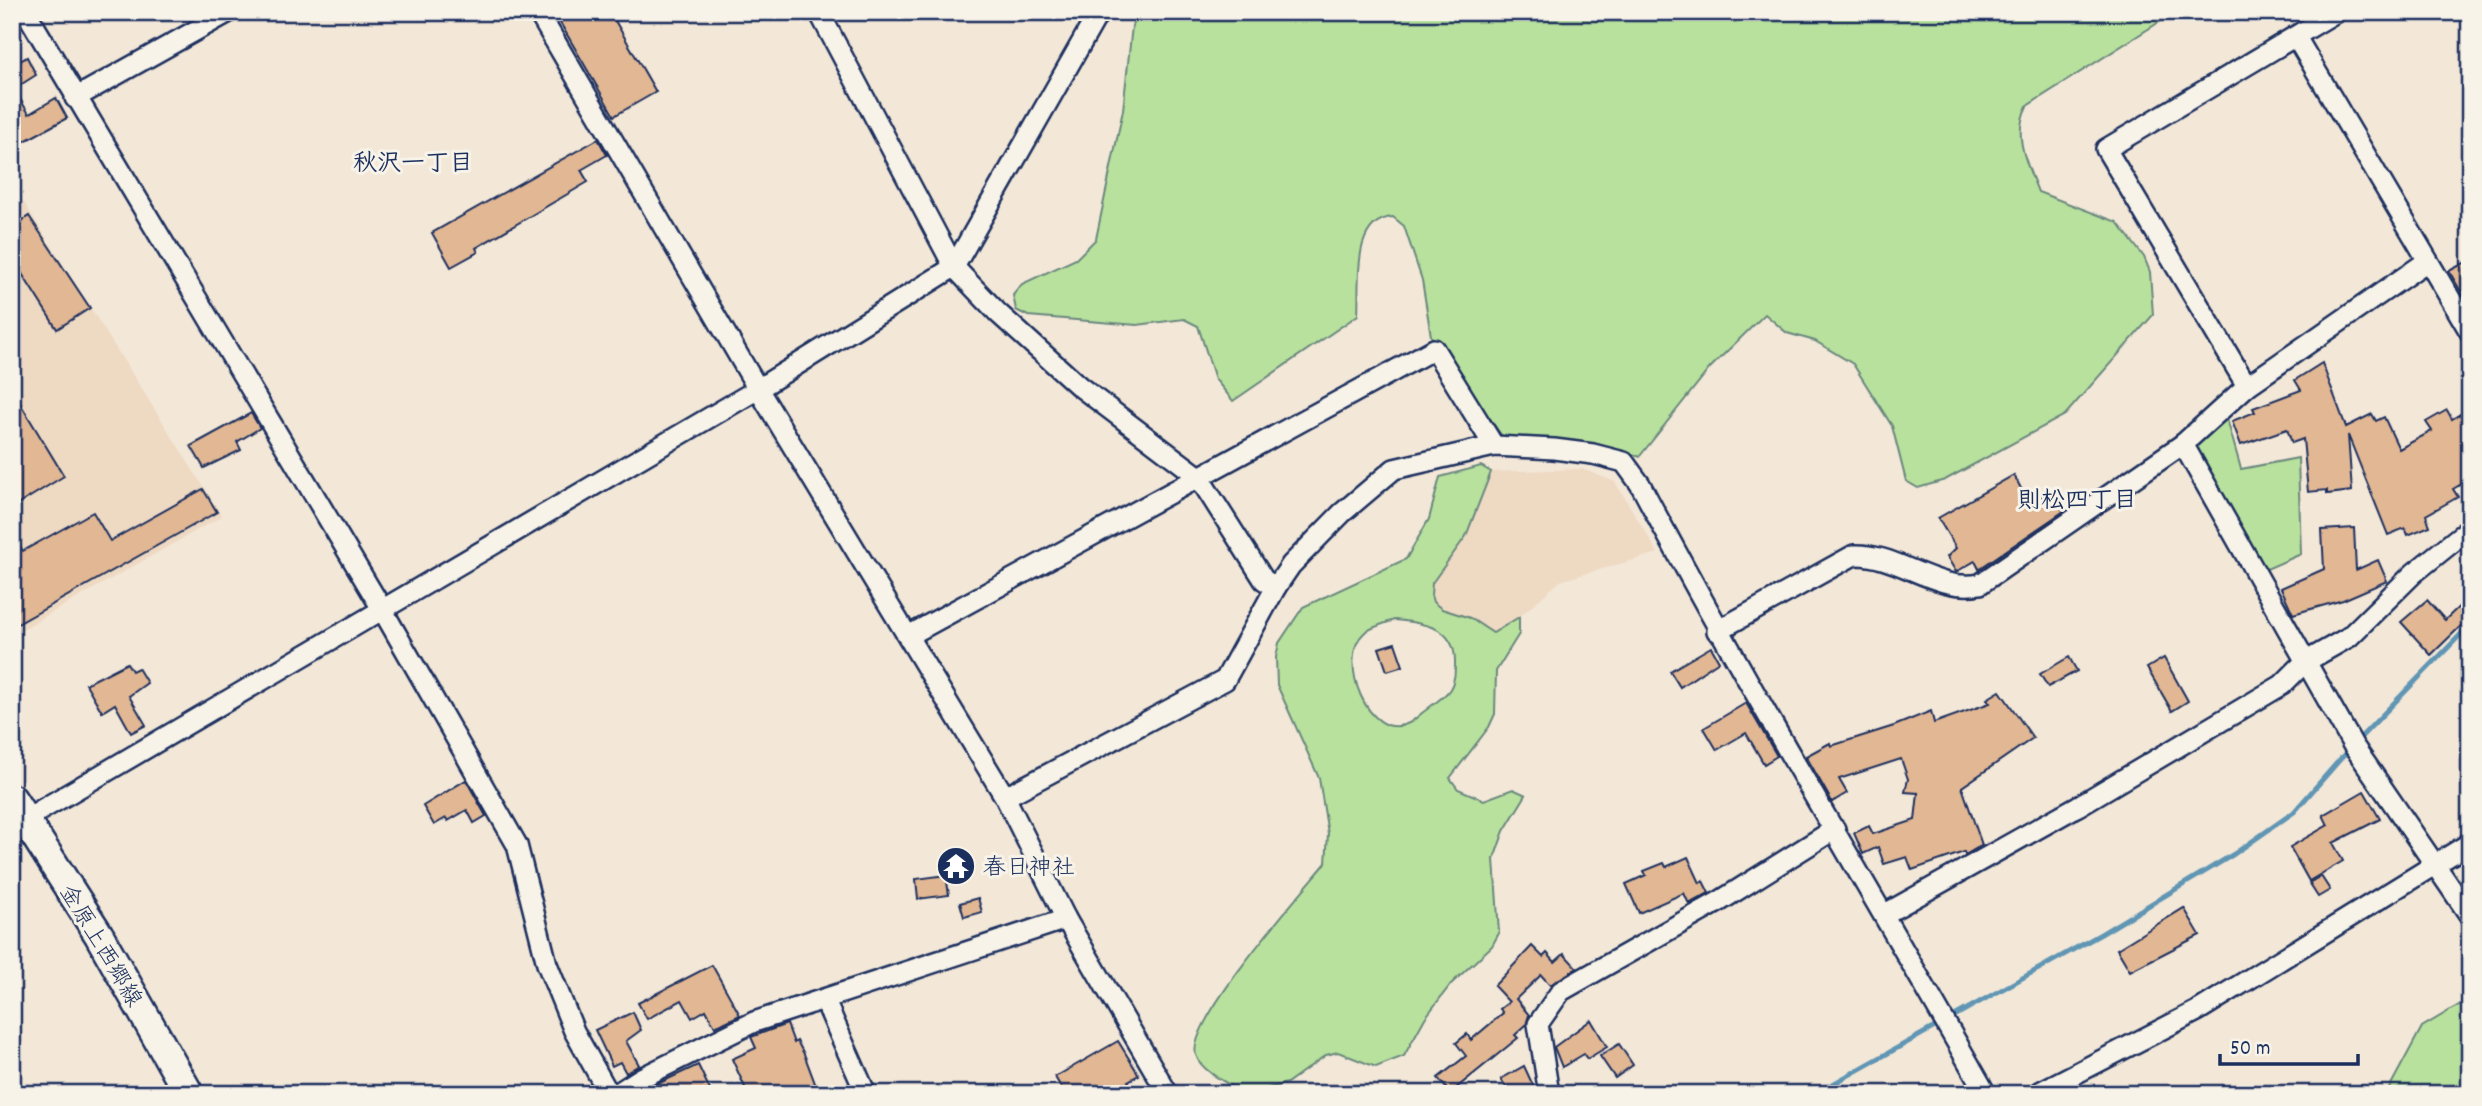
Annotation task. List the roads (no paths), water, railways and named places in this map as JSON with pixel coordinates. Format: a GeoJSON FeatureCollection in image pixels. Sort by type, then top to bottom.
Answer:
{"type":"FeatureCollection","features":[{"type":"Feature","properties":{"kind":"main road","name":"金原上西郷線"},"geometry":{"type":"LineString","coordinates":[[17,816],[99,935],[189,1094]]}},
{"type":"Feature","properties":{"kind":"street"},"geometry":{"type":"LineString","coordinates":[[26,12],[382,609],[517,845],[547,964],[574,1031],[609,1094]]}},
{"type":"Feature","properties":{"kind":"street"},"geometry":{"type":"LineString","coordinates":[[75,98],[229,12]]}},
{"type":"Feature","properties":{"kind":"street"},"geometry":{"type":"LineString","coordinates":[[538,12],[758,389],[1005,797],[1066,919],[1168,1094]]}},
{"type":"Feature","properties":{"kind":"street"},"geometry":{"type":"LineString","coordinates":[[819,12],[954,267],[998,313],[1079,386],[1198,476],[1264,580],[1276,587]]}},
{"type":"Feature","properties":{"kind":"street"},"geometry":{"type":"LineString","coordinates":[[17,816],[382,609],[758,389],[954,267],[1100,12]]}},
{"type":"Feature","properties":{"kind":"street"},"geometry":{"type":"LineString","coordinates":[[2247,386],[2106,149],[2336,12]]}},
{"type":"Feature","properties":{"kind":"street"},"geometry":{"type":"LineString","coordinates":[[2296,37],[2426,262],[2470,332]]}},
{"type":"Feature","properties":{"kind":"street"},"geometry":{"type":"LineString","coordinates":[[1717,631],[1854,555],[1871,556],[1952,584],[1980,584],[2183,444],[2247,386],[2426,262]]}},
{"type":"Feature","properties":{"kind":"street"},"geometry":{"type":"LineString","coordinates":[[908,636],[1434,349],[1494,446]]}},
{"type":"Feature","properties":{"kind":"street"},"geometry":{"type":"LineString","coordinates":[[2183,444],[2353,745],[2470,916]]}},
{"type":"Feature","properties":{"kind":"street"},"geometry":{"type":"LineString","coordinates":[[1005,797],[1225,680],[1291,565],[1342,513],[1394,469],[1494,446],[1593,454],[1624,462],[1640,484],[1717,631],[1885,914],[1986,1094]]}},
{"type":"Feature","properties":{"kind":"street"},"geometry":{"type":"LineString","coordinates":[[1885,914],[2078,806],[2271,692],[2305,662],[2350,637],[2414,573],[2470,528]]}},
{"type":"Feature","properties":{"kind":"street"},"geometry":{"type":"LineString","coordinates":[[1549,1094],[1538,1024],[1561,991],[1720,901],[1835,829]]}},
{"type":"Feature","properties":{"kind":"street"},"geometry":{"type":"LineString","coordinates":[[2036,1094],[2199,1010],[2470,843]]}},
{"type":"Feature","properties":{"kind":"street"},"geometry":{"type":"LineString","coordinates":[[616,1094],[641,1078],[754,1022],[825,1001],[1066,919]]}},
{"type":"Feature","properties":{"kind":"street"},"geometry":{"type":"LineString","coordinates":[[825,1001],[866,1094]]}},
{"type":"Feature","properties":{"kind":"waterway"},"geometry":{"type":"LineString","coordinates":[[2357,741],[2470,625]]}},
{"type":"Feature","properties":{"kind":"waterway"},"geometry":{"type":"LineString","coordinates":[[1815,1094],[2101,934],[2234,854],[2294,812],[2350,748]]}},
{"type":"Feature","properties":{"kind":"place","name":"春日神社"},"geometry":{"type":"Point","coordinates":[956,866]}},
{"type":"Feature","properties":{"kind":"district","name":"秋沢一丁目"},"geometry":{"type":"Point","coordinates":[413,162]}},
{"type":"Feature","properties":{"kind":"district","name":"則松四丁目"},"geometry":{"type":"Point","coordinates":[2077,499]}}]}
